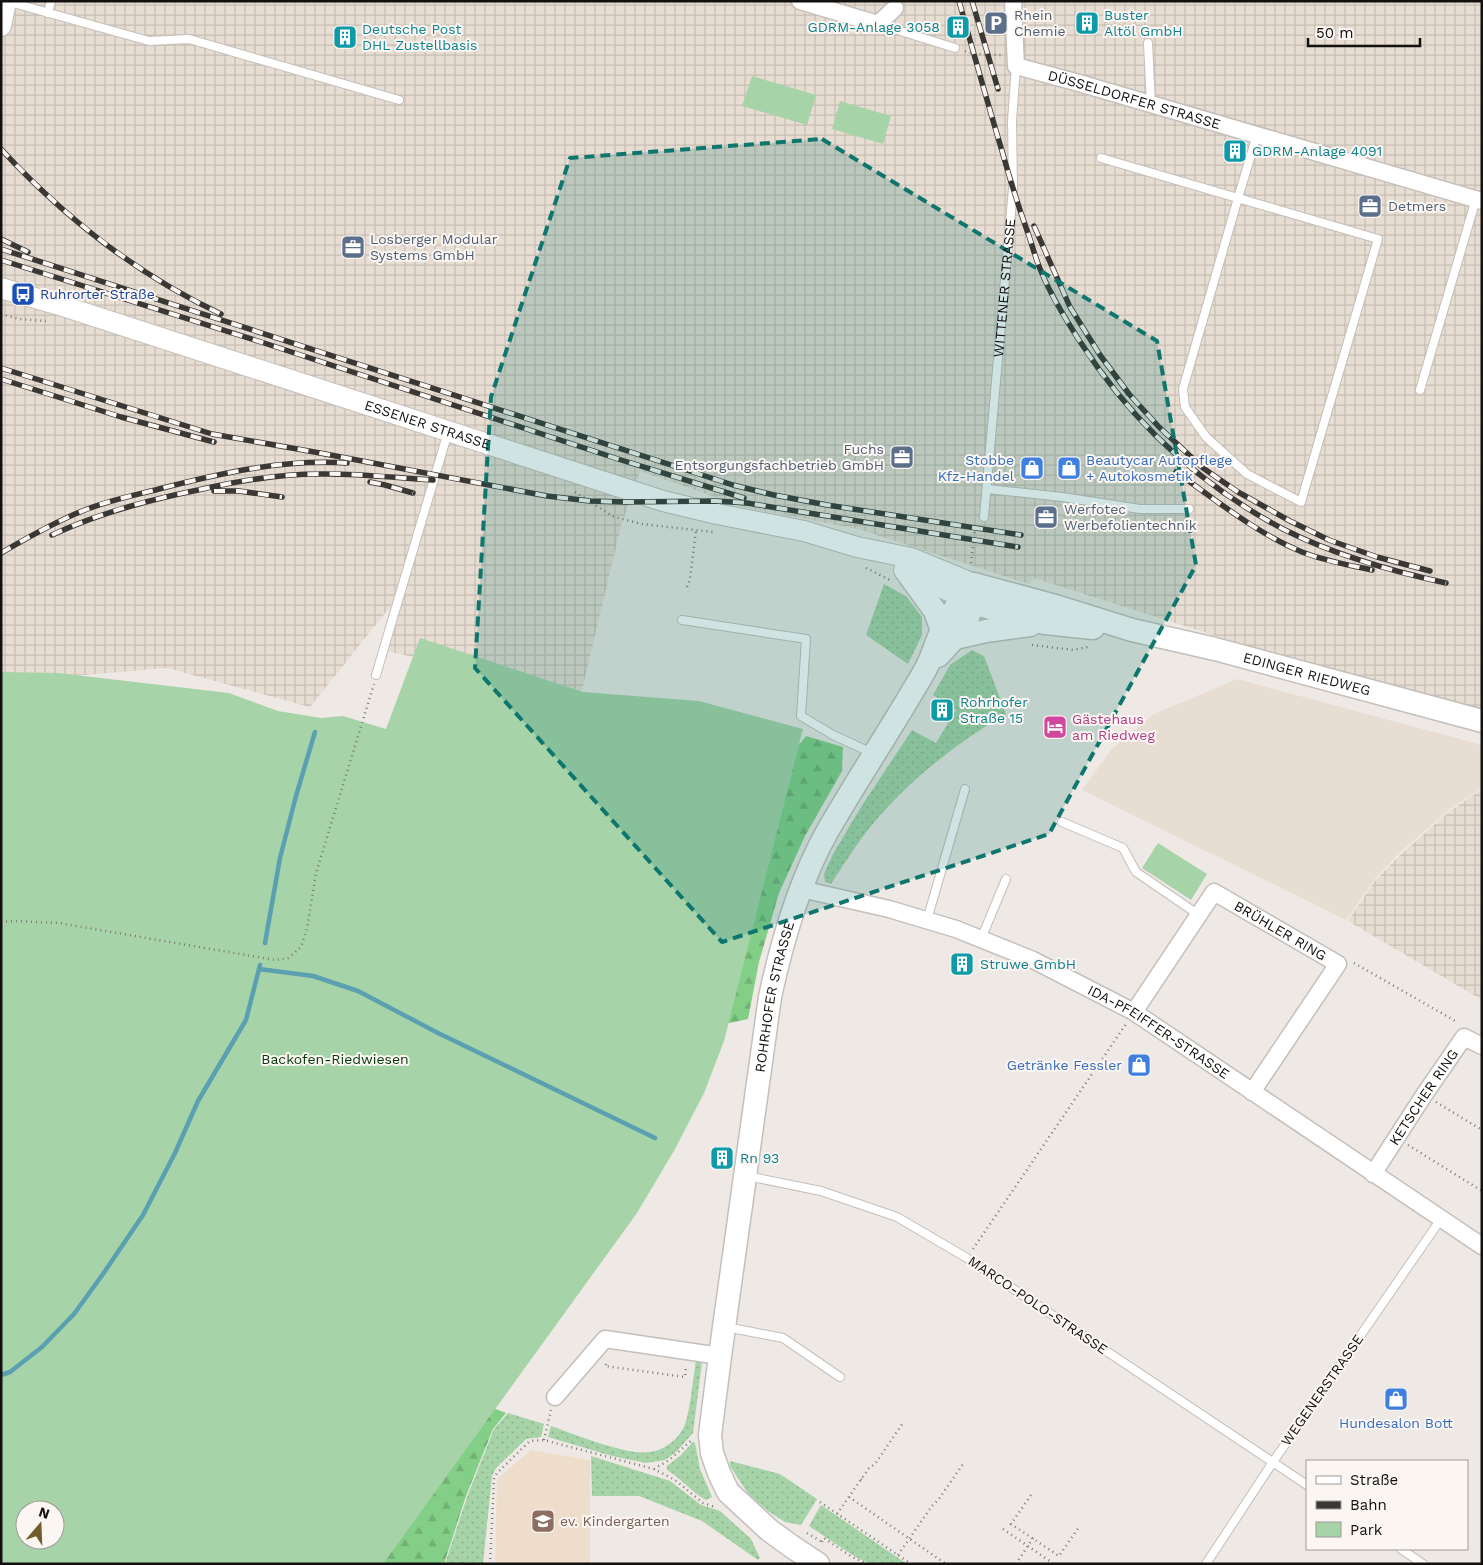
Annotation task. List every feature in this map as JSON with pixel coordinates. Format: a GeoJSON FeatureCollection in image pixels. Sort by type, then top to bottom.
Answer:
{"type":"FeatureCollection","features":[{"type":"Feature","properties":{"kind":"main road"},"geometry":{"type":"LineString","coordinates":[[899,576],[935,611],[948,635],[1045,623]]}},
{"type":"Feature","properties":{"kind":"main road","name":"EDINGER RIEDWEG"},"geometry":{"type":"LineString","coordinates":[[970,589],[1009,614],[1045,623],[1132,630]]}},
{"type":"Feature","properties":{"kind":"main road","name":"EDINGER RIEDWEG"},"geometry":{"type":"LineString","coordinates":[[970,589],[1052,605],[1132,630],[1214,649],[1482,721]]}},
{"type":"Feature","properties":{"kind":"main road","name":"ROHRHOFER STRASSE"},"geometry":{"type":"LineString","coordinates":[[818,1564],[769,1530],[728,1492],[712,1453],[710,1435],[770,997],[780,951],[801,889],[826,833],[948,635],[970,589]]}},
{"type":"Feature","properties":{"kind":"street"},"geometry":{"type":"LineString","coordinates":[[1,26],[6,1]]}},
{"type":"Feature","properties":{"kind":"street"},"geometry":{"type":"LineString","coordinates":[[800,1],[878,24],[895,8]]}},
{"type":"Feature","properties":{"kind":"street","name":"WITTENER STRASSE"},"geometry":{"type":"LineString","coordinates":[[1013,1],[1007,24],[1016,61]]}},
{"type":"Feature","properties":{"kind":"street","name":"DÜSSELDORFER STRASSE"},"geometry":{"type":"LineString","coordinates":[[1016,61],[1151,105],[1479,200]]}},
{"type":"Feature","properties":{"kind":"street","name":"ESSENER STRASSE"},"geometry":{"type":"LineString","coordinates":[[1,288],[66,307],[663,501],[804,531],[857,547],[911,558],[970,589]]}},
{"type":"Feature","properties":{"kind":"street","name":"ESSENER STRASSE"},"geometry":{"type":"LineString","coordinates":[[857,547],[899,576],[970,589]]}},
{"type":"Feature","properties":{"kind":"street","name":"IDA-PFEIFFER-STRASSE"},"geometry":{"type":"LineString","coordinates":[[801,889],[889,909],[956,929],[1033,960],[1134,1012],[1482,1246]]}},
{"type":"Feature","properties":{"kind":"street","name":"BRÜHLER RING"},"geometry":{"type":"LineString","coordinates":[[1134,1012],[1214,892],[1338,964],[1252,1092]]}},
{"type":"Feature","properties":{"kind":"street","name":"KETSCHER RING"},"geometry":{"type":"LineString","coordinates":[[1373,1174],[1464,1037],[1482,1046]]}},
{"type":"Feature","properties":{"kind":"street"},"geometry":{"type":"LineString","coordinates":[[555,1397],[604,1339],[720,1356]]}},
{"type":"Feature","properties":{"kind":"lane"},"geometry":{"type":"LineString","coordinates":[[6,1],[150,41],[189,39],[399,100]]}},
{"type":"Feature","properties":{"kind":"lane"},"geometry":{"type":"LineString","coordinates":[[48,13],[51,1]]}},
{"type":"Feature","properties":{"kind":"lane"},"geometry":{"type":"LineString","coordinates":[[878,24],[955,48]]}},
{"type":"Feature","properties":{"kind":"lane"},"geometry":{"type":"LineString","coordinates":[[1148,43],[1151,105]]}},
{"type":"Feature","properties":{"kind":"lane","name":"WITTENER STRASSE"},"geometry":{"type":"LineString","coordinates":[[984,518],[1013,189],[1012,121],[1016,61]]}},
{"type":"Feature","properties":{"kind":"lane"},"geometry":{"type":"LineString","coordinates":[[1101,158],[1238,198],[1378,239],[1301,502],[1247,474],[1206,437],[1184,407],[1183,389],[1238,198],[1257,136]]}},
{"type":"Feature","properties":{"kind":"lane"},"geometry":{"type":"LineString","coordinates":[[1420,390],[1479,200]]}},
{"type":"Feature","properties":{"kind":"lane"},"geometry":{"type":"LineString","coordinates":[[376,675],[448,432]]}},
{"type":"Feature","properties":{"kind":"lane"},"geometry":{"type":"LineString","coordinates":[[987,489],[1062,497],[1140,509],[1189,509]]}},
{"type":"Feature","properties":{"kind":"lane"},"geometry":{"type":"LineString","coordinates":[[682,620],[806,639],[800,716],[833,735],[875,754]]}},
{"type":"Feature","properties":{"kind":"lane"},"geometry":{"type":"LineString","coordinates":[[927,920],[965,789]]}},
{"type":"Feature","properties":{"kind":"lane"},"geometry":{"type":"LineString","coordinates":[[1062,822],[1123,848],[1136,872],[1199,915]]}},
{"type":"Feature","properties":{"kind":"lane"},"geometry":{"type":"LineString","coordinates":[[981,939],[1006,879]]}},
{"type":"Feature","properties":{"kind":"lane","name":"MARCO-POLO-STRASSE"},"geometry":{"type":"LineString","coordinates":[[746,1175],[821,1191],[897,1217],[967,1258],[1306,1484]]}},
{"type":"Feature","properties":{"kind":"lane","name":"WEGENERSTRASSE"},"geometry":{"type":"LineString","coordinates":[[1206,1564],[1273,1462],[1441,1219]]}},
{"type":"Feature","properties":{"kind":"lane"},"geometry":{"type":"LineString","coordinates":[[724,1326],[784,1338],[840,1377]]}},
{"type":"Feature","properties":{"kind":"lane"},"geometry":{"type":"LineString","coordinates":[[1402,1550],[1423,1564]]}},
{"type":"Feature","properties":{"kind":"path"},"geometry":{"type":"LineString","coordinates":[[955,48],[974,54],[1016,61]]}},
{"type":"Feature","properties":{"kind":"path"},"geometry":{"type":"LineString","coordinates":[[1,314],[19,319],[49,321]]}},
{"type":"Feature","properties":{"kind":"path"},"geometry":{"type":"LineString","coordinates":[[590,501],[614,517],[642,524],[714,532]]}},
{"type":"Feature","properties":{"kind":"path"},"geometry":{"type":"LineString","coordinates":[[970,589],[975,528],[984,518]]}},
{"type":"Feature","properties":{"kind":"path"},"geometry":{"type":"LineString","coordinates":[[687,586],[690,579],[696,530]]}},
{"type":"Feature","properties":{"kind":"path"},"geometry":{"type":"LineString","coordinates":[[864,567],[899,576]]}},
{"type":"Feature","properties":{"kind":"path"},"geometry":{"type":"LineString","coordinates":[[1030,644],[1073,650],[1092,646]]}},
{"type":"Feature","properties":{"kind":"path"},"geometry":{"type":"LineString","coordinates":[[1,922],[14,920],[59,923],[275,960],[288,958],[301,947],[307,928],[316,872],[376,675]]}},
{"type":"Feature","properties":{"kind":"path"},"geometry":{"type":"LineString","coordinates":[[1338,964],[1350,961],[1469,1029],[1464,1037]]}},
{"type":"Feature","properties":{"kind":"path"},"geometry":{"type":"LineString","coordinates":[[967,1258],[1134,1012]]}},
{"type":"Feature","properties":{"kind":"path"},"geometry":{"type":"LineString","coordinates":[[1424,1095],[1482,1130]]}},
{"type":"Feature","properties":{"kind":"path"},"geometry":{"type":"LineString","coordinates":[[1396,1138],[1482,1191]]}},
{"type":"Feature","properties":{"kind":"path"},"geometry":{"type":"LineString","coordinates":[[609,1340],[605,1366],[685,1377],[688,1352]]}},
{"type":"Feature","properties":{"kind":"path"},"geometry":{"type":"LineString","coordinates":[[544,1440],[546,1423],[555,1397]]}},
{"type":"Feature","properties":{"kind":"path"},"geometry":{"type":"LineString","coordinates":[[837,1514],[903,1423]]}},
{"type":"Feature","properties":{"kind":"path"},"geometry":{"type":"LineString","coordinates":[[654,1469],[669,1460],[697,1434]]}},
{"type":"Feature","properties":{"kind":"path"},"geometry":{"type":"LineString","coordinates":[[490,1564],[494,1479],[497,1473],[530,1441],[544,1440],[654,1469],[675,1480],[703,1503],[720,1508]]}},
{"type":"Feature","properties":{"kind":"path"},"geometry":{"type":"LineString","coordinates":[[898,1555],[963,1464]]}},
{"type":"Feature","properties":{"kind":"path"},"geometry":{"type":"LineString","coordinates":[[861,1479],[865,1482]]}},
{"type":"Feature","properties":{"kind":"path"},"geometry":{"type":"LineString","coordinates":[[1031,1495],[1022,1504],[1011,1524],[1059,1556],[1079,1527]]}},
{"type":"Feature","properties":{"kind":"path"},"geometry":{"type":"LineString","coordinates":[[849,1498],[946,1564]]}},
{"type":"Feature","properties":{"kind":"path"},"geometry":{"type":"LineString","coordinates":[[820,1502],[911,1564]]}},
{"type":"Feature","properties":{"kind":"path"},"geometry":{"type":"LineString","coordinates":[[924,1518],[928,1520]]}},
{"type":"Feature","properties":{"kind":"path"},"geometry":{"type":"LineString","coordinates":[[1003,1529],[1054,1564]]}},
{"type":"Feature","properties":{"kind":"path"},"geometry":{"type":"LineString","coordinates":[[801,1531],[810,1534],[822,1542],[824,1538],[852,1557],[868,1564]]}},
{"type":"Feature","properties":{"kind":"path"},"geometry":{"type":"LineString","coordinates":[[1016,1564],[1033,1538]]}},
{"type":"Feature","properties":{"kind":"highlighted area"},"geometry":{"type":"Polygon","coordinates":[[[822,139],[1157,341],[1196,565],[1049,834],[722,942],[475,668],[491,397],[570,158],[822,139]]]}},
{"type":"Feature","properties":{"kind":"shaded area"},"geometry":{"type":"Polygon","coordinates":[[[1,1],[1482,1],[1482,710],[1235,642],[1034,578],[1029,584],[858,529],[747,508],[640,471],[621,526],[581,694],[386,651],[394,602],[310,707],[167,668],[1,682],[1,1]]]}},
{"type":"Feature","properties":{"kind":"shaded area"},"geometry":{"type":"Polygon","coordinates":[[[1237,679],[1482,745],[1482,788],[1451,808],[1397,855],[1374,880],[1346,920],[1082,790],[1111,750],[1154,714],[1237,679]]]}},
{"type":"Feature","properties":{"kind":"shaded area"},"geometry":{"type":"Polygon","coordinates":[[[1482,789],[1482,1000],[1348,921],[1374,882],[1398,857],[1449,812],[1482,789]]]}},
{"type":"Feature","properties":{"kind":"shaded area","name":"ev. Kindergarten"},"geometry":{"type":"Polygon","coordinates":[[[531,1450],[590,1460],[590,1564],[495,1564],[497,1479],[531,1450]]]}},
{"type":"Feature","properties":{"kind":"green space"},"geometry":{"type":"Polygon","coordinates":[[[752,76],[816,95],[807,125],[742,106],[752,76]]]}},
{"type":"Feature","properties":{"kind":"green space"},"geometry":{"type":"Polygon","coordinates":[[[840,101],[891,116],[883,144],[832,129],[840,101]]]}},
{"type":"Feature","properties":{"kind":"green space"},"geometry":{"type":"Polygon","coordinates":[[[884,584],[906,596],[922,617],[922,635],[908,664],[866,635],[884,584]]]}},
{"type":"Feature","properties":{"kind":"green space","name":"Backofen-Riedwiesen"},"geometry":{"type":"Polygon","coordinates":[[[420,638],[583,692],[699,701],[803,729],[724,1041],[704,1093],[675,1149],[637,1213],[383,1564],[1,1564],[1,672],[58,673],[229,693],[278,711],[321,718],[343,716],[386,729],[420,638]]]}},
{"type":"Feature","properties":{"kind":"green space"},"geometry":{"type":"Polygon","coordinates":[[[972,650],[984,656],[1006,714],[957,746],[912,783],[870,827],[831,884],[825,882],[824,874],[833,854],[861,807],[912,730],[936,743],[956,710],[933,695],[950,665],[972,650]]]}},
{"type":"Feature","properties":{"kind":"green space"},"geometry":{"type":"Polygon","coordinates":[[[806,736],[843,747],[842,771],[805,836],[779,893],[759,962],[748,1019],[725,1024],[478,1402],[506,1413],[493,1429],[466,1496],[444,1564],[247,1564],[793,752],[806,736]]]}},
{"type":"Feature","properties":{"kind":"green space"},"geometry":{"type":"Polygon","coordinates":[[[1158,843],[1207,874],[1191,900],[1142,868],[1158,843]]]}},
{"type":"Feature","properties":{"kind":"green space"},"geometry":{"type":"Polygon","coordinates":[[[696,1361],[702,1362],[693,1433],[676,1452],[665,1460],[646,1463],[612,1456],[548,1437],[551,1426],[600,1444],[628,1451],[650,1452],[665,1447],[683,1429],[689,1406],[696,1361]]]}},
{"type":"Feature","properties":{"kind":"green space"},"geometry":{"type":"Polygon","coordinates":[[[508,1413],[544,1424],[541,1437],[526,1439],[496,1468],[492,1476],[483,1564],[445,1564],[467,1497],[494,1429],[508,1413]]]}},
{"type":"Feature","properties":{"kind":"green space"},"geometry":{"type":"Polygon","coordinates":[[[693,1442],[695,1443],[700,1469],[712,1497],[706,1500],[667,1470],[667,1466],[693,1442]]]}},
{"type":"Feature","properties":{"kind":"green space"},"geometry":{"type":"Polygon","coordinates":[[[591,1456],[670,1481],[701,1505],[720,1511],[751,1539],[760,1558],[758,1560],[702,1521],[639,1496],[592,1496],[591,1456]]]}},
{"type":"Feature","properties":{"kind":"green space"},"geometry":{"type":"Polygon","coordinates":[[[730,1461],[780,1474],[817,1499],[801,1525],[785,1522],[749,1495],[730,1466],[730,1461]]]}},
{"type":"Feature","properties":{"kind":"green space"},"geometry":{"type":"Polygon","coordinates":[[[821,1505],[907,1564],[870,1564],[854,1556],[809,1526],[821,1505]]]}},
{"type":"Feature","properties":{"kind":"waterway"},"geometry":{"type":"LineString","coordinates":[[265,943],[280,858],[315,732]]}},
{"type":"Feature","properties":{"kind":"waterway"},"geometry":{"type":"LineString","coordinates":[[1,1375],[10,1372],[42,1347],[74,1314],[143,1215],[175,1153],[198,1101],[246,1020],[260,965]]}},
{"type":"Feature","properties":{"kind":"waterway"},"geometry":{"type":"LineString","coordinates":[[259,969],[313,976],[358,991],[438,1033],[655,1138]]}},
{"type":"Feature","properties":{"kind":"railway"},"geometry":{"type":"LineString","coordinates":[[959,1],[1008,173],[1039,267],[1054,299],[1070,326],[1122,399],[1145,425],[1196,472],[1253,512],[1283,529],[1322,547],[1404,573],[1446,583]]}},
{"type":"Feature","properties":{"kind":"railway"},"geometry":{"type":"LineString","coordinates":[[972,1],[998,89]]}},
{"type":"Feature","properties":{"kind":"railway"},"geometry":{"type":"LineString","coordinates":[[1,149],[50,198],[103,242],[160,281],[221,314]]}},
{"type":"Feature","properties":{"kind":"railway"},"geometry":{"type":"LineString","coordinates":[[1034,226],[1070,307],[1100,355],[1129,394],[1159,427],[1203,468],[1238,492],[1329,540],[1377,557],[1430,571]]}},
{"type":"Feature","properties":{"kind":"railway"},"geometry":{"type":"LineString","coordinates":[[1,239],[28,252]]}},
{"type":"Feature","properties":{"kind":"railway"},"geometry":{"type":"LineString","coordinates":[[1,249],[733,485],[827,505],[1021,535]]}},
{"type":"Feature","properties":{"kind":"railway"},"geometry":{"type":"LineString","coordinates":[[1,260],[744,498]]}},
{"type":"Feature","properties":{"kind":"railway"},"geometry":{"type":"LineString","coordinates":[[1,368],[212,434],[547,496],[590,501],[716,501],[747,503],[1018,547]]}},
{"type":"Feature","properties":{"kind":"railway"},"geometry":{"type":"LineString","coordinates":[[1,379],[121,417],[214,442]]}},
{"type":"Feature","properties":{"kind":"railway"},"geometry":{"type":"LineString","coordinates":[[1,553],[75,514],[127,497],[252,468],[299,463],[347,463]]}},
{"type":"Feature","properties":{"kind":"railway"},"geometry":{"type":"LineString","coordinates":[[1176,472],[1237,515],[1285,544],[1319,558],[1372,570]]}},
{"type":"Feature","properties":{"kind":"railway"},"geometry":{"type":"LineString","coordinates":[[52,535],[88,520],[142,503],[258,479],[288,475],[333,474],[433,480]]}},
{"type":"Feature","properties":{"kind":"railway"},"geometry":{"type":"LineString","coordinates":[[370,482],[413,493]]}},
{"type":"Feature","properties":{"kind":"railway"},"geometry":{"type":"LineString","coordinates":[[214,491],[239,491],[282,497]]}},
{"type":"Feature","properties":{"kind":"place","name":"Rhein Chemie"},"geometry":{"type":"Point","coordinates":[996,23]}},
{"type":"Feature","properties":{"kind":"place","name":"Buster Altöl GmbH"},"geometry":{"type":"Point","coordinates":[1087,23]}},
{"type":"Feature","properties":{"kind":"place","name":"GDRM-Anlage 3058"},"geometry":{"type":"Point","coordinates":[958,27]}},
{"type":"Feature","properties":{"kind":"place","name":"Deutsche Post DHL Zustellbasis"},"geometry":{"type":"Point","coordinates":[345,37]}},
{"type":"Feature","properties":{"kind":"place","name":"GDRM-Anlage 4091"},"geometry":{"type":"Point","coordinates":[1235,151]}},
{"type":"Feature","properties":{"kind":"place","name":"Detmers"},"geometry":{"type":"Point","coordinates":[1370,206]}},
{"type":"Feature","properties":{"kind":"place","name":"Losberger Modular Systems GmbH"},"geometry":{"type":"Point","coordinates":[353,247]}},
{"type":"Feature","properties":{"kind":"place","name":"Ruhrorter Straße"},"geometry":{"type":"Point","coordinates":[23,294]}},
{"type":"Feature","properties":{"kind":"place","name":"Fuchs Entsorgungsfachbetrieb GmbH"},"geometry":{"type":"Point","coordinates":[902,457]}},
{"type":"Feature","properties":{"kind":"place","name":"Stobbe Kfz-Handel"},"geometry":{"type":"Point","coordinates":[1032,468]}},
{"type":"Feature","properties":{"kind":"place","name":"Beautycar Autopflege + Autokosmetik"},"geometry":{"type":"Point","coordinates":[1069,468]}},
{"type":"Feature","properties":{"kind":"place","name":"Werfotec Werbefolientechnik"},"geometry":{"type":"Point","coordinates":[1046,517]}},
{"type":"Feature","properties":{"kind":"place","name":"Rohrhofer Straße 15"},"geometry":{"type":"Point","coordinates":[942,710]}},
{"type":"Feature","properties":{"kind":"place","name":"Gästehaus am Riedweg"},"geometry":{"type":"Point","coordinates":[1055,727]}},
{"type":"Feature","properties":{"kind":"place","name":"Struwe GmbH"},"geometry":{"type":"Point","coordinates":[962,964]}},
{"type":"Feature","properties":{"kind":"place","name":"Getränke Fessler"},"geometry":{"type":"Point","coordinates":[1139,1065]}},
{"type":"Feature","properties":{"kind":"place","name":"Rn 93"},"geometry":{"type":"Point","coordinates":[722,1158]}},
{"type":"Feature","properties":{"kind":"place","name":"Hundesalon Bott"},"geometry":{"type":"Point","coordinates":[1396,1399]}},
{"type":"Feature","properties":{"kind":"place","name":"ev. Kindergarten"},"geometry":{"type":"Point","coordinates":[543,1521]}}]}
